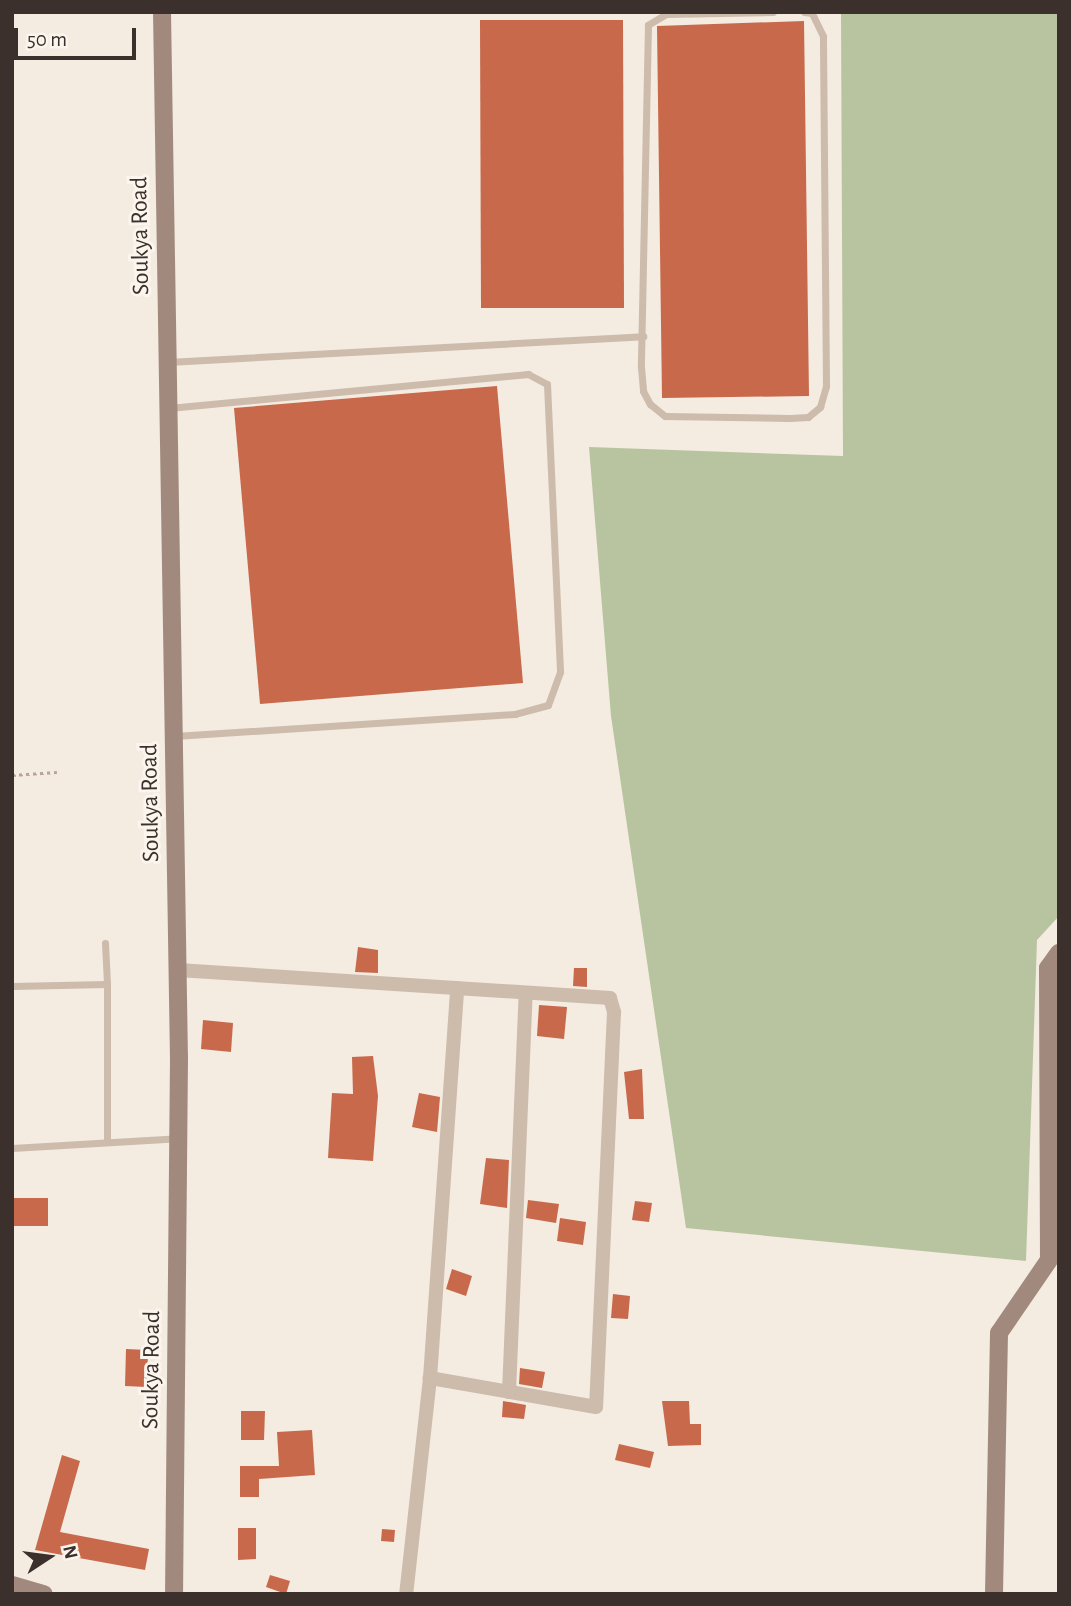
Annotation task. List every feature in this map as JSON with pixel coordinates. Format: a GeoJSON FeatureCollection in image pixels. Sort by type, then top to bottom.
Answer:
{"type":"FeatureCollection","features":[{"type":"Feature","properties":{"kind":"main road","name":"Soukya Road"},"geometry":{"type":"LineString","coordinates":[[162,12],[178,970],[174,1594]]}},
{"type":"Feature","properties":{"kind":"main road"},"geometry":{"type":"LineString","coordinates":[[994,1594],[999,1333],[1049,1259],[1048,968],[1059,953]]}},
{"type":"Feature","properties":{"kind":"main road"},"geometry":{"type":"LineString","coordinates":[[12,1585],[44,1594]]}},
{"type":"Feature","properties":{"kind":"street"},"geometry":{"type":"LineString","coordinates":[[178,970],[610,998],[614,1012],[596,1407],[430,1378]]}},
{"type":"Feature","properties":{"kind":"street"},"geometry":{"type":"LineString","coordinates":[[406,1594],[430,1378],[457,988]]}},
{"type":"Feature","properties":{"kind":"street"},"geometry":{"type":"LineString","coordinates":[[509,1392],[526,993]]}},
{"type":"Feature","properties":{"kind":"lane"},"geometry":{"type":"LineString","coordinates":[[774,12],[666,14],[648,25],[643,391],[650,404],[665,416],[808,417],[820,407],[826,386],[823,36],[811,13],[804,12]]}},
{"type":"Feature","properties":{"kind":"lane"},"geometry":{"type":"LineString","coordinates":[[168,362],[643,336]]}},
{"type":"Feature","properties":{"kind":"lane"},"geometry":{"type":"LineString","coordinates":[[169,408],[528,374],[547,384],[560,672],[548,705],[515,715],[174,737]]}},
{"type":"Feature","properties":{"kind":"lane"},"geometry":{"type":"LineString","coordinates":[[105,943],[107,1142]]}},
{"type":"Feature","properties":{"kind":"lane"},"geometry":{"type":"LineString","coordinates":[[12,986],[107,984]]}},
{"type":"Feature","properties":{"kind":"lane"},"geometry":{"type":"LineString","coordinates":[[12,1148],[179,1138]]}},
{"type":"Feature","properties":{"kind":"path"},"geometry":{"type":"LineString","coordinates":[[12,775],[57,772]]}},
{"type":"Feature","properties":{"kind":"green space"},"geometry":{"type":"Polygon","coordinates":[[[841,12],[1059,12],[1059,916],[1037,940],[1026,1261],[686,1228],[611,716],[589,447],[843,456],[841,12]]]}},
{"type":"Feature","properties":{"kind":"building"},"geometry":{"type":"Polygon","coordinates":[[[480,20],[623,20],[624,308],[481,308],[480,20]]]}},
{"type":"Feature","properties":{"kind":"building"},"geometry":{"type":"Polygon","coordinates":[[[804,21],[809,396],[662,398],[657,26],[804,21]]]}},
{"type":"Feature","properties":{"kind":"building"},"geometry":{"type":"Polygon","coordinates":[[[497,386],[523,683],[260,704],[234,408],[497,386]]]}},
{"type":"Feature","properties":{"kind":"building"},"geometry":{"type":"Polygon","coordinates":[[[358,947],[378,950],[378,973],[355,972],[358,947]]]}},
{"type":"Feature","properties":{"kind":"building"},"geometry":{"type":"Polygon","coordinates":[[[574,968],[587,968],[587,987],[573,986],[574,968]]]}},
{"type":"Feature","properties":{"kind":"building"},"geometry":{"type":"Polygon","coordinates":[[[539,1005],[567,1007],[564,1039],[537,1036],[539,1005]]]}},
{"type":"Feature","properties":{"kind":"building"},"geometry":{"type":"Polygon","coordinates":[[[203,1020],[233,1023],[231,1052],[201,1049],[203,1020]]]}},
{"type":"Feature","properties":{"kind":"building"},"geometry":{"type":"Polygon","coordinates":[[[373,1056],[378,1096],[373,1161],[328,1158],[332,1093],[353,1094],[352,1057],[373,1056]]]}},
{"type":"Feature","properties":{"kind":"building"},"geometry":{"type":"Polygon","coordinates":[[[642,1069],[644,1119],[629,1119],[624,1072],[642,1069]]]}},
{"type":"Feature","properties":{"kind":"building"},"geometry":{"type":"Polygon","coordinates":[[[419,1093],[440,1097],[437,1132],[412,1127],[419,1093]]]}},
{"type":"Feature","properties":{"kind":"building"},"geometry":{"type":"Polygon","coordinates":[[[486,1158],[509,1160],[507,1208],[480,1204],[486,1158]]]}},
{"type":"Feature","properties":{"kind":"building"},"geometry":{"type":"Polygon","coordinates":[[[12,1198],[48,1198],[48,1226],[12,1226],[12,1198]]]}},
{"type":"Feature","properties":{"kind":"building"},"geometry":{"type":"Polygon","coordinates":[[[528,1200],[559,1204],[556,1223],[526,1218],[528,1200]]]}},
{"type":"Feature","properties":{"kind":"building"},"geometry":{"type":"Polygon","coordinates":[[[635,1201],[652,1203],[649,1222],[632,1220],[635,1201]]]}},
{"type":"Feature","properties":{"kind":"building"},"geometry":{"type":"Polygon","coordinates":[[[560,1218],[586,1222],[583,1245],[557,1241],[560,1218]]]}},
{"type":"Feature","properties":{"kind":"building"},"geometry":{"type":"Polygon","coordinates":[[[452,1269],[472,1276],[466,1296],[446,1289],[452,1269]]]}},
{"type":"Feature","properties":{"kind":"building"},"geometry":{"type":"Polygon","coordinates":[[[613,1294],[630,1296],[628,1319],[611,1318],[613,1294]]]}},
{"type":"Feature","properties":{"kind":"building"},"geometry":{"type":"Polygon","coordinates":[[[126,1349],[148,1350],[147,1387],[125,1386],[126,1349]]]}},
{"type":"Feature","properties":{"kind":"building"},"geometry":{"type":"Polygon","coordinates":[[[520,1368],[545,1372],[542,1388],[519,1384],[520,1368]]]}},
{"type":"Feature","properties":{"kind":"building"},"geometry":{"type":"Polygon","coordinates":[[[503,1401],[526,1405],[524,1419],[502,1417],[503,1401]]]}},
{"type":"Feature","properties":{"kind":"building"},"geometry":{"type":"Polygon","coordinates":[[[662,1401],[689,1401],[690,1424],[701,1424],[701,1445],[668,1446],[662,1401]]]}},
{"type":"Feature","properties":{"kind":"building"},"geometry":{"type":"Polygon","coordinates":[[[241,1411],[265,1411],[264,1440],[241,1440],[241,1411]]]}},
{"type":"Feature","properties":{"kind":"building"},"geometry":{"type":"Polygon","coordinates":[[[312,1430],[315,1475],[259,1479],[259,1497],[240,1497],[240,1466],[279,1466],[277,1432],[312,1430]]]}},
{"type":"Feature","properties":{"kind":"building"},"geometry":{"type":"Polygon","coordinates":[[[619,1444],[654,1452],[650,1468],[615,1460],[619,1444]]]}},
{"type":"Feature","properties":{"kind":"building"},"geometry":{"type":"Polygon","coordinates":[[[62,1455],[80,1461],[60,1532],[149,1549],[145,1570],[35,1550],[62,1455]]]}},
{"type":"Feature","properties":{"kind":"building"},"geometry":{"type":"Polygon","coordinates":[[[238,1528],[256,1528],[256,1559],[238,1560],[238,1528]]]}},
{"type":"Feature","properties":{"kind":"building"},"geometry":{"type":"Polygon","coordinates":[[[382,1529],[395,1530],[394,1542],[381,1541],[382,1529]]]}},
{"type":"Feature","properties":{"kind":"building"},"geometry":{"type":"Polygon","coordinates":[[[270,1575],[290,1581],[286,1594],[266,1587],[270,1575]]]}}]}
